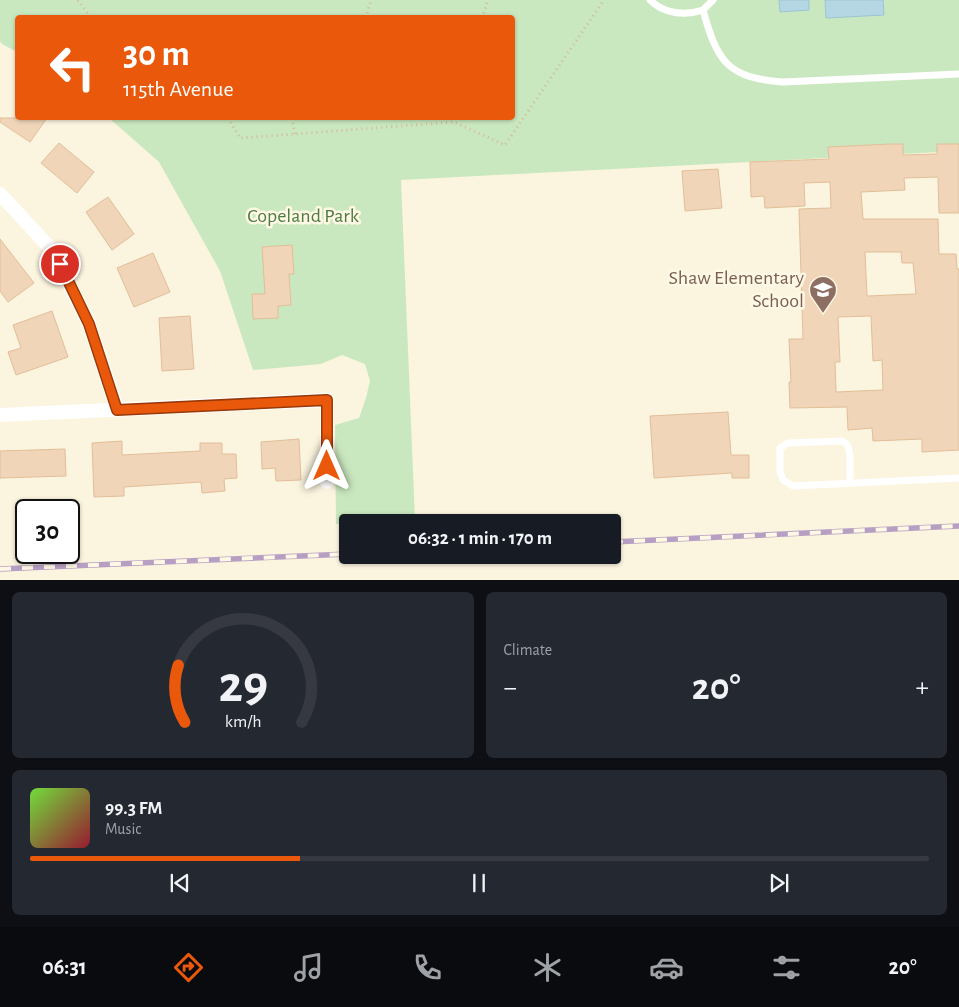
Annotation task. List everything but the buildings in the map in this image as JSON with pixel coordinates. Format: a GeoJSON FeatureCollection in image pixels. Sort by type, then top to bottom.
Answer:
{"type":"FeatureCollection","features":[{"type":"Feature","properties":{"kind":"street"},"geometry":{"type":"LineString","coordinates":[[0,194],[52,250],[89,324],[117,410]]}},
{"type":"Feature","properties":{"kind":"street"},"geometry":{"type":"LineString","coordinates":[[0,415],[327,400],[327,482]]}},
{"type":"Feature","properties":{"kind":"lane"},"geometry":{"type":"LineString","coordinates":[[650,0],[658,7],[667,11],[688,13],[703,10],[713,0]]}},
{"type":"Feature","properties":{"kind":"lane"},"geometry":{"type":"LineString","coordinates":[[703,10],[713,43],[722,59],[746,76],[767,81],[784,82],[959,74]]}},
{"type":"Feature","properties":{"kind":"lane"},"geometry":{"type":"LineString","coordinates":[[850,484],[850,454],[847,444],[842,441],[788,442],[780,448],[782,480],[793,486],[850,484],[959,478]]}},
{"type":"Feature","properties":{"kind":"path"},"geometry":{"type":"LineString","coordinates":[[78,0],[89,15]]}},
{"type":"Feature","properties":{"kind":"path"},"geometry":{"type":"LineString","coordinates":[[367,15],[371,0]]}},
{"type":"Feature","properties":{"kind":"path"},"geometry":{"type":"LineString","coordinates":[[483,15],[488,0]]}},
{"type":"Feature","properties":{"kind":"path"},"geometry":{"type":"LineString","coordinates":[[229,120],[240,138],[454,122],[505,145],[604,0]]}},
{"type":"Feature","properties":{"kind":"path"},"geometry":{"type":"LineString","coordinates":[[292,120],[295,135]]}},
{"type":"Feature","properties":{"kind":"green space","name":"Copeland Park"},"geometry":{"type":"Polygon","coordinates":[[[0,0],[959,0],[959,151],[401,180],[415,514],[339,514],[339,524],[336,524],[335,425],[359,418],[370,381],[365,364],[342,355],[321,364],[253,370],[220,271],[159,162],[111,120],[515,120],[515,15],[15,15],[15,51],[0,41],[0,0]]]}},
{"type":"Feature","properties":{"kind":"water"},"geometry":{"type":"Polygon","coordinates":[[[779,0],[809,0],[809,10],[780,12],[779,0]]]}},
{"type":"Feature","properties":{"kind":"water"},"geometry":{"type":"Polygon","coordinates":[[[825,0],[883,0],[884,15],[826,18],[825,0]]]}},
{"type":"Feature","properties":{"kind":"railway"},"geometry":{"type":"LineString","coordinates":[[621,542],[959,526]]}},
{"type":"Feature","properties":{"kind":"railway"},"geometry":{"type":"LineString","coordinates":[[0,569],[339,554]]}},
{"type":"Feature","properties":{"kind":"place","name":"Shaw Elementary School"},"geometry":{"type":"Point","coordinates":[823,314]}},
{"type":"Feature","properties":{"kind":"route"},"geometry":{"type":"LineString","coordinates":[[60,264],[89,324],[117,410],[327,400],[327,466]]}}]}
